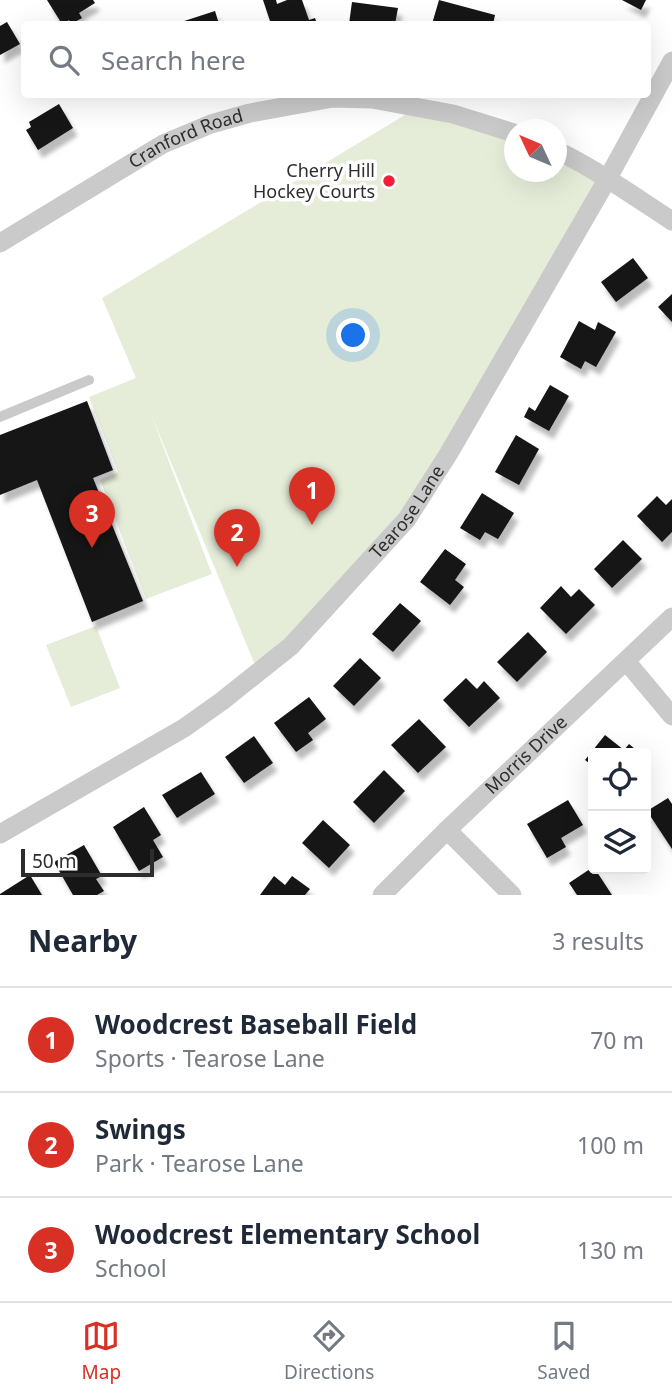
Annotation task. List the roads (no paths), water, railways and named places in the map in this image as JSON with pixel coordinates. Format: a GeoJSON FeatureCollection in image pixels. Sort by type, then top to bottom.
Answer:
{"type":"FeatureCollection","features":[{"type":"Feature","properties":{"kind":"street","name":"Tearose Lane"},"geometry":{"type":"LineString","coordinates":[[0,834],[184,728],[222,701],[291,646],[407,519],[449,453],[608,178],[672,61]]}},
{"type":"Feature","properties":{"kind":"street","name":"Cranford Road"},"geometry":{"type":"LineString","coordinates":[[0,243],[163,144],[211,124],[250,113],[333,98],[372,99],[453,114],[504,129]]}},
{"type":"Feature","properties":{"kind":"street"},"geometry":{"type":"LineString","coordinates":[[567,156],[608,178],[672,221]]}},
{"type":"Feature","properties":{"kind":"street","name":"Morris Drive"},"geometry":{"type":"LineString","coordinates":[[382,895],[672,617]]}},
{"type":"Feature","properties":{"kind":"street"},"geometry":{"type":"LineString","coordinates":[[626,661],[672,716]]}},
{"type":"Feature","properties":{"kind":"street"},"geometry":{"type":"LineString","coordinates":[[447,830],[512,895]]}},
{"type":"Feature","properties":{"kind":"lane"},"geometry":{"type":"LineString","coordinates":[[0,417],[89,380]]}},
{"type":"Feature","properties":{"kind":"place","name":"Cherry Hill Hockey Courts"},"geometry":{"type":"Point","coordinates":[389,181]}},
{"type":"Feature","properties":{"kind":"place","name":"Woodcrest Baseball Field"},"geometry":{"type":"Point","coordinates":[312,525]}},
{"type":"Feature","properties":{"kind":"place","name":"Woodcrest Elementary School"},"geometry":{"type":"Point","coordinates":[92,548]}},
{"type":"Feature","properties":{"kind":"place","name":"Swings"},"geometry":{"type":"Point","coordinates":[237,567]}}]}
